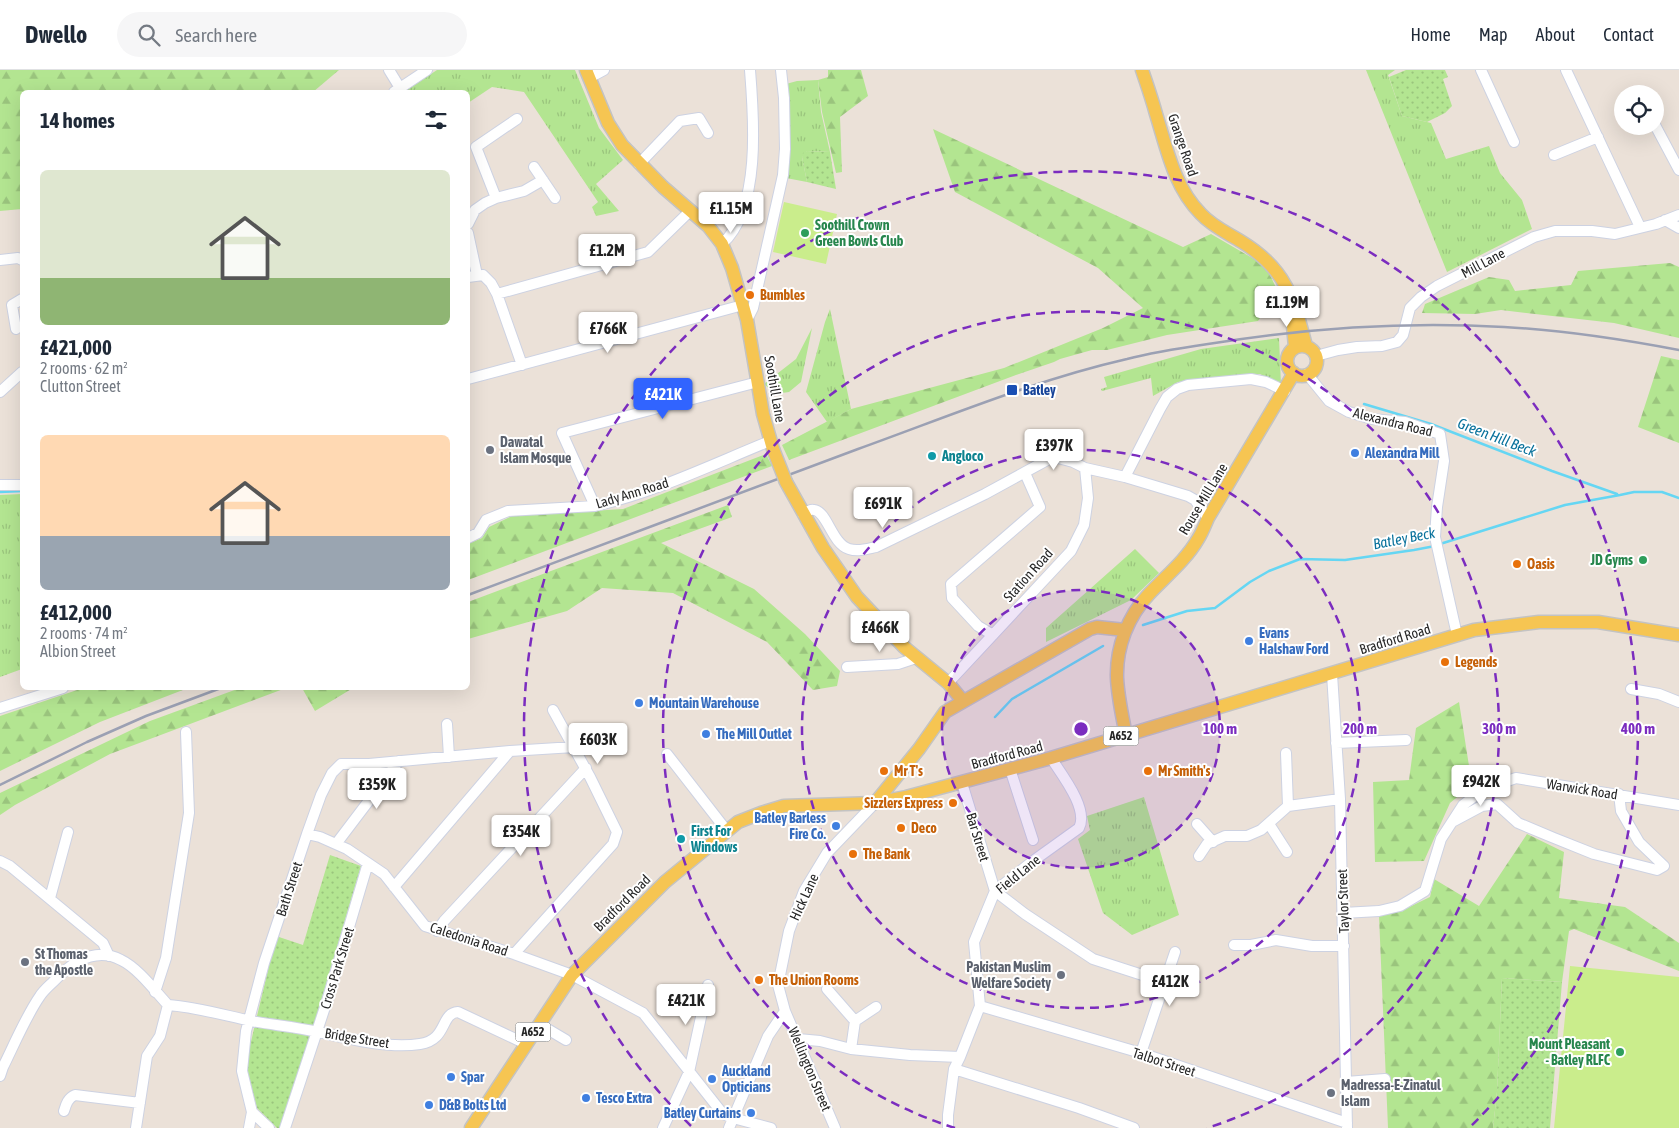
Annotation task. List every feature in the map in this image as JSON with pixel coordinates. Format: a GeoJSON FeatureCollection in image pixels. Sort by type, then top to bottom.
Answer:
{"type":"FeatureCollection","features":[{"type":"Feature","properties":{"kind":"main road","name":"Grange Road"},"geometry":{"type":"LineString","coordinates":[[1142,70],[1180,186],[1201,214],[1220,230],[1243,242],[1271,265],[1286,284],[1293,303],[1292,320],[1300,347]]}},
{"type":"Feature","properties":{"kind":"main road","name":"Soothill Lane"},"geometry":{"type":"LineString","coordinates":[[587,74],[608,123],[622,144],[639,164],[708,226],[722,244],[732,268],[747,320],[771,445],[786,482],[823,548],[857,597],[904,647],[948,683],[963,701]]}},
{"type":"Feature","properties":{"kind":"main road"},"geometry":{"type":"LineString","coordinates":[[1300,347],[1314,352],[1316,356],[1316,364],[1308,374],[1294,374],[1287,362],[1288,354],[1300,347]]}},
{"type":"Feature","properties":{"kind":"main road","name":"Rouse Mill Lane"},"geometry":{"type":"LineString","coordinates":[[1126,735],[1117,677],[1120,649],[1125,630],[1138,607],[1182,561],[1198,540],[1208,518],[1294,374]]}},
{"type":"Feature","properties":{"kind":"main road","name":"Bradford Road"},"geometry":{"type":"LineString","coordinates":[[472,1128],[572,975],[665,882],[738,822],[761,812],[784,806],[875,803],[906,798],[1051,758],[1474,630],[1539,622],[1608,623],[1679,635]]}},
{"type":"Feature","properties":{"kind":"main road"},"geometry":{"type":"LineString","coordinates":[[875,803],[919,749],[945,712],[1090,629],[1097,627],[1125,630]]}},
{"type":"Feature","properties":{"kind":"street"},"geometry":{"type":"LineString","coordinates":[[389,70],[397,90],[427,70]]}},
{"type":"Feature","properties":{"kind":"street"},"geometry":{"type":"LineString","coordinates":[[587,74],[604,70]]}},
{"type":"Feature","properties":{"kind":"street"},"geometry":{"type":"LineString","coordinates":[[722,244],[733,232],[746,200],[752,168],[754,123],[750,70]]}},
{"type":"Feature","properties":{"kind":"street"},"geometry":{"type":"LineString","coordinates":[[747,320],[753,308],[783,175],[785,148],[784,98],[781,70]]}},
{"type":"Feature","properties":{"kind":"street"},"geometry":{"type":"LineString","coordinates":[[1481,70],[1514,142]]}},
{"type":"Feature","properties":{"kind":"street"},"geometry":{"type":"LineString","coordinates":[[1566,70],[1640,227]]}},
{"type":"Feature","properties":{"kind":"street"},"geometry":{"type":"LineString","coordinates":[[639,164],[680,121],[699,118],[708,133]]}},
{"type":"Feature","properties":{"kind":"street"},"geometry":{"type":"LineString","coordinates":[[496,198],[472,150],[517,119]]}},
{"type":"Feature","properties":{"kind":"street"},"geometry":{"type":"LineString","coordinates":[[1660,135],[1679,170]]}},
{"type":"Feature","properties":{"kind":"street"},"geometry":{"type":"LineString","coordinates":[[1554,155],[1598,137]]}},
{"type":"Feature","properties":{"kind":"street"},"geometry":{"type":"LineString","coordinates":[[534,167],[556,198]]}},
{"type":"Feature","properties":{"kind":"street"},"geometry":{"type":"LineString","coordinates":[[470,219],[474,210],[485,202],[524,191],[543,180]]}},
{"type":"Feature","properties":{"kind":"street"},"geometry":{"type":"LineString","coordinates":[[497,294],[648,252],[690,210]]}},
{"type":"Feature","properties":{"kind":"street","name":"Mill Lane"},"geometry":{"type":"LineString","coordinates":[[1316,356],[1347,349],[1382,346],[1396,342],[1403,335],[1410,308],[1421,297],[1437,286],[1534,237],[1555,231],[1592,231],[1615,234],[1679,215]]}},
{"type":"Feature","properties":{"kind":"street"},"geometry":{"type":"LineString","coordinates":[[1665,220],[1679,228]]}},
{"type":"Feature","properties":{"kind":"street"},"geometry":{"type":"LineString","coordinates":[[470,254],[472,276],[483,275],[491,283],[497,294],[522,365]]}},
{"type":"Feature","properties":{"kind":"street"},"geometry":{"type":"LineString","coordinates":[[0,260],[20,259]]}},
{"type":"Feature","properties":{"kind":"street"},"geometry":{"type":"LineString","coordinates":[[0,306],[12,305],[20,299]]}},
{"type":"Feature","properties":{"kind":"street"},"geometry":{"type":"LineString","coordinates":[[12,305],[16,329]]}},
{"type":"Feature","properties":{"kind":"street"},"geometry":{"type":"LineString","coordinates":[[470,378],[743,305]]}},
{"type":"Feature","properties":{"kind":"street"},"geometry":{"type":"LineString","coordinates":[[0,392],[20,374]]}},
{"type":"Feature","properties":{"kind":"street","name":"Alexandra Road"},"geometry":{"type":"LineString","coordinates":[[1308,374],[1328,401],[1349,412],[1372,419],[1405,422],[1440,434],[1444,461],[1437,507],[1435,537],[1457,635]]}},
{"type":"Feature","properties":{"kind":"street"},"geometry":{"type":"LineString","coordinates":[[1125,477],[1160,408],[1167,397],[1177,390],[1188,385],[1251,379],[1266,382],[1285,391]]}},
{"type":"Feature","properties":{"kind":"street"},"geometry":{"type":"LineString","coordinates":[[595,506],[562,433],[758,382]]}},
{"type":"Feature","properties":{"kind":"street","name":"Lady Ann Road"},"geometry":{"type":"LineString","coordinates":[[470,537],[478,533],[486,520],[508,511],[595,506],[623,498],[771,445]]}},
{"type":"Feature","properties":{"kind":"street"},"geometry":{"type":"LineString","coordinates":[[803,514],[816,510],[839,543],[848,549],[862,551],[876,547],[985,494],[1025,474],[1049,459],[1058,458],[1086,468],[1125,477],[1188,496],[1194,500],[1208,518]]}},
{"type":"Feature","properties":{"kind":"street","name":"Station Road"},"geometry":{"type":"LineString","coordinates":[[948,683],[1071,551],[1084,525],[1088,498],[1086,468]]}},
{"type":"Feature","properties":{"kind":"street"},"geometry":{"type":"LineString","coordinates":[[993,635],[978,626],[952,598],[951,584],[1040,507],[1025,474]]}},
{"type":"Feature","properties":{"kind":"street"},"geometry":{"type":"LineString","coordinates":[[0,485],[20,485]]}},
{"type":"Feature","properties":{"kind":"street"},"geometry":{"type":"LineString","coordinates":[[848,667],[898,664],[916,658]]}},
{"type":"Feature","properties":{"kind":"street","name":"Taylor Street"},"geometry":{"type":"LineString","coordinates":[[1332,674],[1340,799],[1347,1126]]}},
{"type":"Feature","properties":{"kind":"street"},"geometry":{"type":"LineString","coordinates":[[1631,689],[1659,694],[1679,702]]}},
{"type":"Feature","properties":{"kind":"street"},"geometry":{"type":"LineString","coordinates":[[0,708],[57,690]]}},
{"type":"Feature","properties":{"kind":"street"},"geometry":{"type":"LineString","coordinates":[[514,954],[613,844],[618,832],[586,768],[553,710]]}},
{"type":"Feature","properties":{"kind":"street"},"geometry":{"type":"LineString","coordinates":[[447,724],[449,757]]}},
{"type":"Feature","properties":{"kind":"street"},"geometry":{"type":"LineString","coordinates":[[155,992],[166,958],[189,813],[186,732]]}},
{"type":"Feature","properties":{"kind":"street"},"geometry":{"type":"LineString","coordinates":[[1336,743],[1406,740]]}},
{"type":"Feature","properties":{"kind":"street"},"geometry":{"type":"LineString","coordinates":[[336,844],[399,762],[574,747]]}},
{"type":"Feature","properties":{"kind":"street"},"geometry":{"type":"LineString","coordinates":[[394,887],[510,751]]}},
{"type":"Feature","properties":{"kind":"street"},"geometry":{"type":"LineString","coordinates":[[1286,753],[1288,806]]}},
{"type":"Feature","properties":{"kind":"street"},"geometry":{"type":"LineString","coordinates":[[667,754],[727,831]]}},
{"type":"Feature","properties":{"kind":"street","name":"Field Lane"},"geometry":{"type":"LineString","coordinates":[[948,1128],[954,1069],[980,1006],[974,942],[995,891],[1080,828],[1082,822],[1078,801],[1051,758]]}},
{"type":"Feature","properties":{"kind":"street","name":"Bath Street"},"geometry":{"type":"LineString","coordinates":[[252,1112],[242,1071],[246,1031],[264,964],[321,795],[332,774],[341,764],[399,762]]}},
{"type":"Feature","properties":{"kind":"street"},"geometry":{"type":"LineString","coordinates":[[437,931],[444,921],[586,768]]}},
{"type":"Feature","properties":{"kind":"street"},"geometry":{"type":"LineString","coordinates":[[1010,769],[1033,840]]}},
{"type":"Feature","properties":{"kind":"street","name":"Warwick Road"},"geometry":{"type":"LineString","coordinates":[[1343,913],[1379,911],[1400,906],[1425,891],[1441,839],[1464,805],[1484,789],[1516,778],[1679,804]]}},
{"type":"Feature","properties":{"kind":"street","name":"Bar Street"},"geometry":{"type":"LineString","coordinates":[[962,783],[995,891]]}},
{"type":"Feature","properties":{"kind":"street"},"geometry":{"type":"LineString","coordinates":[[1452,822],[1482,806],[1497,804],[1518,823],[1594,854],[1657,870],[1664,866],[1639,842],[1621,810],[1619,794]]}},
{"type":"Feature","properties":{"kind":"street"},"geometry":{"type":"LineString","coordinates":[[1199,856],[1208,844],[1225,836],[1247,836],[1261,830],[1288,806],[1340,799]]}},
{"type":"Feature","properties":{"kind":"street","name":"Hick Lane"},"geometry":{"type":"LineString","coordinates":[[785,1011],[778,984],[789,931],[804,890],[827,853],[875,803]]}},
{"type":"Feature","properties":{"kind":"street"},"geometry":{"type":"LineString","coordinates":[[1197,824],[1213,842]]}},
{"type":"Feature","properties":{"kind":"street"},"geometry":{"type":"LineString","coordinates":[[1269,824],[1288,852]]}},
{"type":"Feature","properties":{"kind":"street"},"geometry":{"type":"LineString","coordinates":[[50,898],[68,832]]}},
{"type":"Feature","properties":{"kind":"street","name":"Caledonia Road"},"geometry":{"type":"LineString","coordinates":[[307,834],[320,837],[346,849],[384,874],[425,926],[514,954],[572,975],[643,1013],[731,1123]]}},
{"type":"Feature","properties":{"kind":"street"},"geometry":{"type":"LineString","coordinates":[[0,861],[10,866],[103,943],[109,956]]}},
{"type":"Feature","properties":{"kind":"street","name":"Cross Park Street"},"geometry":{"type":"LineString","coordinates":[[285,1128],[318,1032],[368,864]]}},
{"type":"Feature","properties":{"kind":"street"},"geometry":{"type":"LineString","coordinates":[[995,891],[1025,914],[1093,959],[1164,982]]}},
{"type":"Feature","properties":{"kind":"street"},"geometry":{"type":"LineString","coordinates":[[1234,944],[1251,945],[1276,940],[1312,946],[1344,946]]}},
{"type":"Feature","properties":{"kind":"street"},"geometry":{"type":"LineString","coordinates":[[1141,1053],[1174,952]]}},
{"type":"Feature","properties":{"kind":"street"},"geometry":{"type":"LineString","coordinates":[[1,1070],[41,995],[59,975],[84,957],[96,955],[109,956],[121,960],[131,967],[168,1005],[160,1036],[147,1056],[136,1128]]}},
{"type":"Feature","properties":{"kind":"street"},"geometry":{"type":"LineString","coordinates":[[663,1128],[689,1072],[708,985]]}},
{"type":"Feature","properties":{"kind":"street"},"geometry":{"type":"LineString","coordinates":[[827,989],[855,1021]]}},
{"type":"Feature","properties":{"kind":"street","name":"Bridge Street"},"geometry":{"type":"LineString","coordinates":[[168,1005],[193,1007],[340,1037],[404,1045],[432,1041],[440,1034],[448,1015],[452,1012],[458,1012],[526,1044]]}},
{"type":"Feature","properties":{"kind":"street","name":"Talbot Street"},"geometry":{"type":"LineString","coordinates":[[980,1006],[1141,1053],[1347,1126]]}},
{"type":"Feature","properties":{"kind":"street"},"geometry":{"type":"LineString","coordinates":[[851,1049],[855,1021],[876,1007]]}},
{"type":"Feature","properties":{"kind":"street"},"geometry":{"type":"LineString","coordinates":[[771,1128],[731,1123],[768,1036],[785,1011]]}},
{"type":"Feature","properties":{"kind":"street","name":"Wellington Street"},"geometry":{"type":"LineString","coordinates":[[785,1011],[834,1128]]}},
{"type":"Feature","properties":{"kind":"street"},"geometry":{"type":"LineString","coordinates":[[539,1024],[566,1040]]}},
{"type":"Feature","properties":{"kind":"street"},"geometry":{"type":"LineString","coordinates":[[798,1039],[820,1041],[851,1049],[910,1055],[960,1057]]}},
{"type":"Feature","properties":{"kind":"street"},"geometry":{"type":"LineString","coordinates":[[954,1069],[1079,1108],[1134,1128]]}},
{"type":"Feature","properties":{"kind":"street"},"geometry":{"type":"LineString","coordinates":[[1346,1082],[1385,1080]]}},
{"type":"Feature","properties":{"kind":"street"},"geometry":{"type":"LineString","coordinates":[[64,1111],[71,1096],[75,1095],[140,1103]]}},
{"type":"Feature","properties":{"kind":"street"},"geometry":{"type":"LineString","coordinates":[[249,1128],[252,1112]]}},
{"type":"Feature","properties":{"kind":"street"},"geometry":{"type":"LineString","coordinates":[[252,1112],[269,1128]]}},
{"type":"Feature","properties":{"kind":"green space"},"geometry":{"type":"Polygon","coordinates":[[[0,70],[339,70],[315,90],[20,90],[20,209],[0,211],[0,70]]]}},
{"type":"Feature","properties":{"kind":"green space"},"geometry":{"type":"Polygon","coordinates":[[[437,70],[575,70],[599,128],[623,160],[596,184],[619,211],[596,216],[592,207],[598,202],[524,92],[492,87],[470,102],[470,90],[407,90],[437,70]]]}},
{"type":"Feature","properties":{"kind":"green space"},"geometry":{"type":"Polygon","coordinates":[[[828,70],[861,70],[868,96],[840,117],[842,172],[836,173],[822,112],[818,80],[828,77],[828,70]]]}},
{"type":"Feature","properties":{"kind":"green space"},"geometry":{"type":"Polygon","coordinates":[[[1366,70],[1395,70],[1388,75],[1402,116],[1431,123],[1446,159],[1489,146],[1500,173],[1522,200],[1532,229],[1447,272],[1366,70]]]}},
{"type":"Feature","properties":{"kind":"green space"},"geometry":{"type":"Polygon","coordinates":[[[1406,70],[1445,70],[1448,77],[1443,79],[1452,106],[1445,113],[1427,122],[1402,116],[1389,77],[1406,70]]]}},
{"type":"Feature","properties":{"kind":"green space"},"geometry":{"type":"Polygon","coordinates":[[[818,80],[821,112],[830,152],[807,151],[802,157],[807,182],[786,178],[786,84],[797,81],[818,80]]]}},
{"type":"Feature","properties":{"kind":"green space"},"geometry":{"type":"Polygon","coordinates":[[[933,129],[1183,247],[1211,234],[1266,266],[1278,292],[1258,321],[1167,335],[1107,350],[1092,350],[1060,359],[789,460],[782,445],[851,409],[1004,368],[1103,328],[1143,308],[1098,268],[955,192],[933,129]]]}},
{"type":"Feature","properties":{"kind":"green space"},"geometry":{"type":"Polygon","coordinates":[[[807,151],[830,152],[836,189],[807,182],[802,157],[803,153],[807,151]]]}},
{"type":"Feature","properties":{"kind":"green space","name":"Soothill Crown Green Bowls Club"},"geometry":{"type":"Polygon","coordinates":[[[784,202],[837,214],[826,264],[773,252],[784,202]]]}},
{"type":"Feature","properties":{"kind":"green space"},"geometry":{"type":"Polygon","coordinates":[[[1670,263],[1679,267],[1679,338],[1614,323],[1501,310],[1475,314],[1422,313],[1425,304],[1489,277],[1509,280],[1515,291],[1571,285],[1578,271],[1670,263]]]}},
{"type":"Feature","properties":{"kind":"green space"},"geometry":{"type":"Polygon","coordinates":[[[830,309],[851,409],[827,422],[806,392],[830,309]]]}},
{"type":"Feature","properties":{"kind":"green space"},"geometry":{"type":"Polygon","coordinates":[[[812,328],[801,382],[789,392],[775,394],[764,384],[796,359],[812,328]]]}},
{"type":"Feature","properties":{"kind":"green space"},"geometry":{"type":"Polygon","coordinates":[[[1279,338],[1281,385],[1260,374],[1178,382],[1153,396],[1151,378],[1102,391],[1101,389],[1107,387],[1104,377],[1201,349],[1279,338]]]}},
{"type":"Feature","properties":{"kind":"green space"},"geometry":{"type":"Polygon","coordinates":[[[1661,356],[1679,360],[1679,443],[1638,427],[1661,356]]]}},
{"type":"Feature","properties":{"kind":"green space"},"geometry":{"type":"Polygon","coordinates":[[[766,454],[772,466],[470,579],[470,543],[482,538],[489,527],[512,516],[623,509],[766,454]]]}},
{"type":"Feature","properties":{"kind":"green space"},"geometry":{"type":"Polygon","coordinates":[[[20,494],[20,670],[0,677],[0,495],[20,494]]]}},
{"type":"Feature","properties":{"kind":"green space"},"geometry":{"type":"Polygon","coordinates":[[[728,505],[732,517],[661,543],[754,589],[805,634],[840,671],[837,686],[813,690],[767,642],[673,593],[602,588],[567,611],[470,638],[470,601],[728,505]]]}},
{"type":"Feature","properties":{"kind":"green space"},"geometry":{"type":"Polygon","coordinates":[[[1135,549],[1159,573],[1131,600],[1046,642],[1046,628],[1135,549]]]}},
{"type":"Feature","properties":{"kind":"green space"},"geometry":{"type":"Polygon","coordinates":[[[77,690],[183,690],[100,722],[0,771],[0,716],[77,690]]]}},
{"type":"Feature","properties":{"kind":"green space"},"geometry":{"type":"Polygon","coordinates":[[[235,690],[281,690],[110,754],[0,815],[0,793],[150,721],[235,690]]]}},
{"type":"Feature","properties":{"kind":"green space"},"geometry":{"type":"Polygon","coordinates":[[[303,690],[350,690],[315,711],[303,690]]]}},
{"type":"Feature","properties":{"kind":"green space"},"geometry":{"type":"Polygon","coordinates":[[[1459,702],[1472,785],[1450,803],[1424,861],[1375,862],[1373,782],[1409,780],[1416,728],[1459,702]]]}},
{"type":"Feature","properties":{"kind":"green space"},"geometry":{"type":"Polygon","coordinates":[[[1144,797],[1179,915],[1132,935],[1103,913],[1078,839],[1090,830],[1087,816],[1144,797]]]}},
{"type":"Feature","properties":{"kind":"green space"},"geometry":{"type":"Polygon","coordinates":[[[1527,834],[1564,852],[1559,898],[1625,907],[1679,943],[1679,971],[1574,929],[1569,931],[1562,982],[1502,978],[1497,1092],[1493,1128],[1388,1128],[1379,916],[1403,910],[1430,897],[1434,879],[1479,906],[1527,834]]]}},
{"type":"Feature","properties":{"kind":"green space"},"geometry":{"type":"Polygon","coordinates":[[[330,855],[361,866],[311,1035],[280,1128],[277,1128],[257,1108],[247,1072],[244,1071],[276,936],[303,945],[330,855]]]}},
{"type":"Feature","properties":{"kind":"green space","name":"Mount Pleasant - Batley RLFC"},"geometry":{"type":"Polygon","coordinates":[[[1570,966],[1679,977],[1679,1128],[1554,1128],[1570,966]]]}},
{"type":"Feature","properties":{"kind":"green space"},"geometry":{"type":"Polygon","coordinates":[[[1502,978],[1562,982],[1550,1128],[1493,1128],[1497,1092],[1502,978]]]}},
{"type":"Feature","properties":{"kind":"waterway","name":"Green Hill Beck"},"geometry":{"type":"LineString","coordinates":[[1364,404],[1431,424],[1617,494]]}},
{"type":"Feature","properties":{"kind":"waterway"},"geometry":{"type":"LineString","coordinates":[[0,492],[20,491]]}},
{"type":"Feature","properties":{"kind":"waterway","name":"Batley Beck"},"geometry":{"type":"LineString","coordinates":[[1440,544],[1565,505],[1634,492],[1662,492],[1679,498]]}},
{"type":"Feature","properties":{"kind":"waterway","name":"Batley Beck"},"geometry":{"type":"LineString","coordinates":[[1143,625],[1187,611],[1215,608],[1250,582],[1269,571],[1300,559],[1345,560],[1435,546]]}},
{"type":"Feature","properties":{"kind":"waterway","name":"Batley Beck"},"geometry":{"type":"LineString","coordinates":[[995,717],[1012,699],[1103,646]]}},
{"type":"Feature","properties":{"kind":"railway"},"geometry":{"type":"LineString","coordinates":[[470,594],[991,400],[1059,377],[1147,354],[1245,338],[1319,330],[1430,325],[1467,325],[1548,330],[1679,350]]}},
{"type":"Feature","properties":{"kind":"railway"},"geometry":{"type":"LineString","coordinates":[[0,785],[87,742],[146,716],[216,690]]}},
{"type":"Feature","properties":{"kind":"place","name":"Soothill Crown Green Bowls Club"},"geometry":{"type":"Point","coordinates":[805,233]}},
{"type":"Feature","properties":{"kind":"place","name":"Bumbles"},"geometry":{"type":"Point","coordinates":[750,295]}},
{"type":"Feature","properties":{"kind":"place","name":"Batley"},"geometry":{"type":"Point","coordinates":[1012,390]}},
{"type":"Feature","properties":{"kind":"place","name":"Dawatal Islam Mosque"},"geometry":{"type":"Point","coordinates":[490,450]}},
{"type":"Feature","properties":{"kind":"place","name":"Alexandra Mill"},"geometry":{"type":"Point","coordinates":[1355,453]}},
{"type":"Feature","properties":{"kind":"place","name":"Angloco"},"geometry":{"type":"Point","coordinates":[932,456]}},
{"type":"Feature","properties":{"kind":"place","name":"JD Gyms"},"geometry":{"type":"Point","coordinates":[1643,560]}},
{"type":"Feature","properties":{"kind":"place","name":"Oasis"},"geometry":{"type":"Point","coordinates":[1517,564]}},
{"type":"Feature","properties":{"kind":"place","name":"Evans Halshaw Ford"},"geometry":{"type":"Point","coordinates":[1249,641]}},
{"type":"Feature","properties":{"kind":"place","name":"Legends"},"geometry":{"type":"Point","coordinates":[1445,662]}},
{"type":"Feature","properties":{"kind":"place","name":"Mountain Warehouse"},"geometry":{"type":"Point","coordinates":[639,703]}},
{"type":"Feature","properties":{"kind":"place","name":"The Mill Outlet"},"geometry":{"type":"Point","coordinates":[706,734]}},
{"type":"Feature","properties":{"kind":"place","name":"Mr T's"},"geometry":{"type":"Point","coordinates":[884,771]}},
{"type":"Feature","properties":{"kind":"place","name":"Mr Smith's"},"geometry":{"type":"Point","coordinates":[1148,771]}},
{"type":"Feature","properties":{"kind":"place","name":"Sizzlers Express"},"geometry":{"type":"Point","coordinates":[953,803]}},
{"type":"Feature","properties":{"kind":"place","name":"Batley Barless Fire Co."},"geometry":{"type":"Point","coordinates":[836,826]}},
{"type":"Feature","properties":{"kind":"place","name":"Deco"},"geometry":{"type":"Point","coordinates":[901,828]}},
{"type":"Feature","properties":{"kind":"place","name":"First For Windows"},"geometry":{"type":"Point","coordinates":[681,839]}},
{"type":"Feature","properties":{"kind":"place","name":"The Bank"},"geometry":{"type":"Point","coordinates":[853,854]}},
{"type":"Feature","properties":{"kind":"place","name":"St Thomas the Apostle"},"geometry":{"type":"Point","coordinates":[25,962]}},
{"type":"Feature","properties":{"kind":"place","name":"Pakistan Muslim Welfare Society"},"geometry":{"type":"Point","coordinates":[1061,975]}},
{"type":"Feature","properties":{"kind":"place","name":"The Union Rooms"},"geometry":{"type":"Point","coordinates":[759,980]}},
{"type":"Feature","properties":{"kind":"place","name":"Mount Pleasant - Batley RLFC"},"geometry":{"type":"Point","coordinates":[1620,1052]}},
{"type":"Feature","properties":{"kind":"place","name":"Spar"},"geometry":{"type":"Point","coordinates":[451,1077]}},
{"type":"Feature","properties":{"kind":"place","name":"Auckland Opticians"},"geometry":{"type":"Point","coordinates":[712,1079]}},
{"type":"Feature","properties":{"kind":"place","name":"Madressa-E-Zinatul Islam"},"geometry":{"type":"Point","coordinates":[1331,1093]}},
{"type":"Feature","properties":{"kind":"place","name":"Tesco Extra"},"geometry":{"type":"Point","coordinates":[586,1098]}},
{"type":"Feature","properties":{"kind":"place","name":"D&B Bolts Ltd"},"geometry":{"type":"Point","coordinates":[429,1105]}},
{"type":"Feature","properties":{"kind":"place","name":"Batley Curtains"},"geometry":{"type":"Point","coordinates":[751,1113]}}]}
